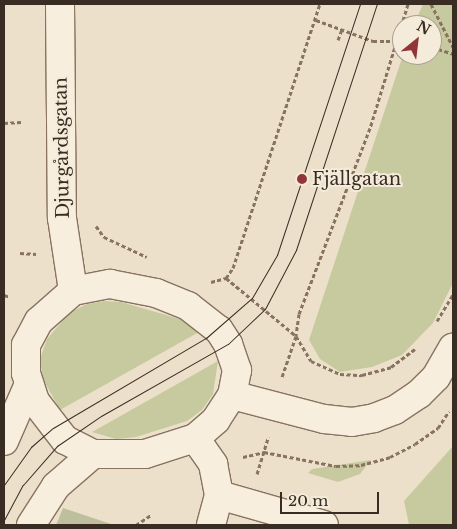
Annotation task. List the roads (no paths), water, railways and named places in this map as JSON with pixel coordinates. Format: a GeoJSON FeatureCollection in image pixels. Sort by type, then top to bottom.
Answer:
{"type":"FeatureCollection","features":[{"type":"Feature","properties":{"kind":"street","name":"Djurgårdsgatan"},"geometry":{"type":"LineString","coordinates":[[60,4],[62,218],[73,291]]}},
{"type":"Feature","properties":{"kind":"street"},"geometry":{"type":"LineString","coordinates":[[110,284],[124,286],[188,306],[219,330],[228,344],[237,370],[232,395],[216,420],[195,438],[145,454],[93,454],[75,447],[53,428],[35,401],[29,384],[26,346],[30,335],[47,312],[73,291],[110,284]]}},
{"type":"Feature","properties":{"kind":"street"},"geometry":{"type":"LineString","coordinates":[[232,395],[324,419],[352,422],[374,418],[395,410],[420,394],[436,377],[453,348]]}},
{"type":"Feature","properties":{"kind":"street"},"geometry":{"type":"LineString","coordinates":[[4,441],[29,384]]}},
{"type":"Feature","properties":{"kind":"street"},"geometry":{"type":"LineString","coordinates":[[195,438],[213,464],[219,494],[211,525]]}},
{"type":"Feature","properties":{"kind":"street"},"geometry":{"type":"LineString","coordinates":[[31,525],[56,486],[93,454]]}},
{"type":"Feature","properties":{"kind":"street"},"geometry":{"type":"LineString","coordinates":[[219,494],[324,525]]}},
{"type":"Feature","properties":{"kind":"tram line"},"geometry":{"type":"LineString","coordinates":[[4,485],[31,447],[53,428],[206,338],[252,298],[277,255],[360,4]]}},
{"type":"Feature","properties":{"kind":"tram line"},"geometry":{"type":"LineString","coordinates":[[4,520],[23,485],[57,446],[101,416],[228,344],[265,309],[296,250],[377,4]]}},
{"type":"Feature","properties":{"kind":"place","name":"Fjällgatan"},"geometry":{"type":"Point","coordinates":[302,179]}}]}
